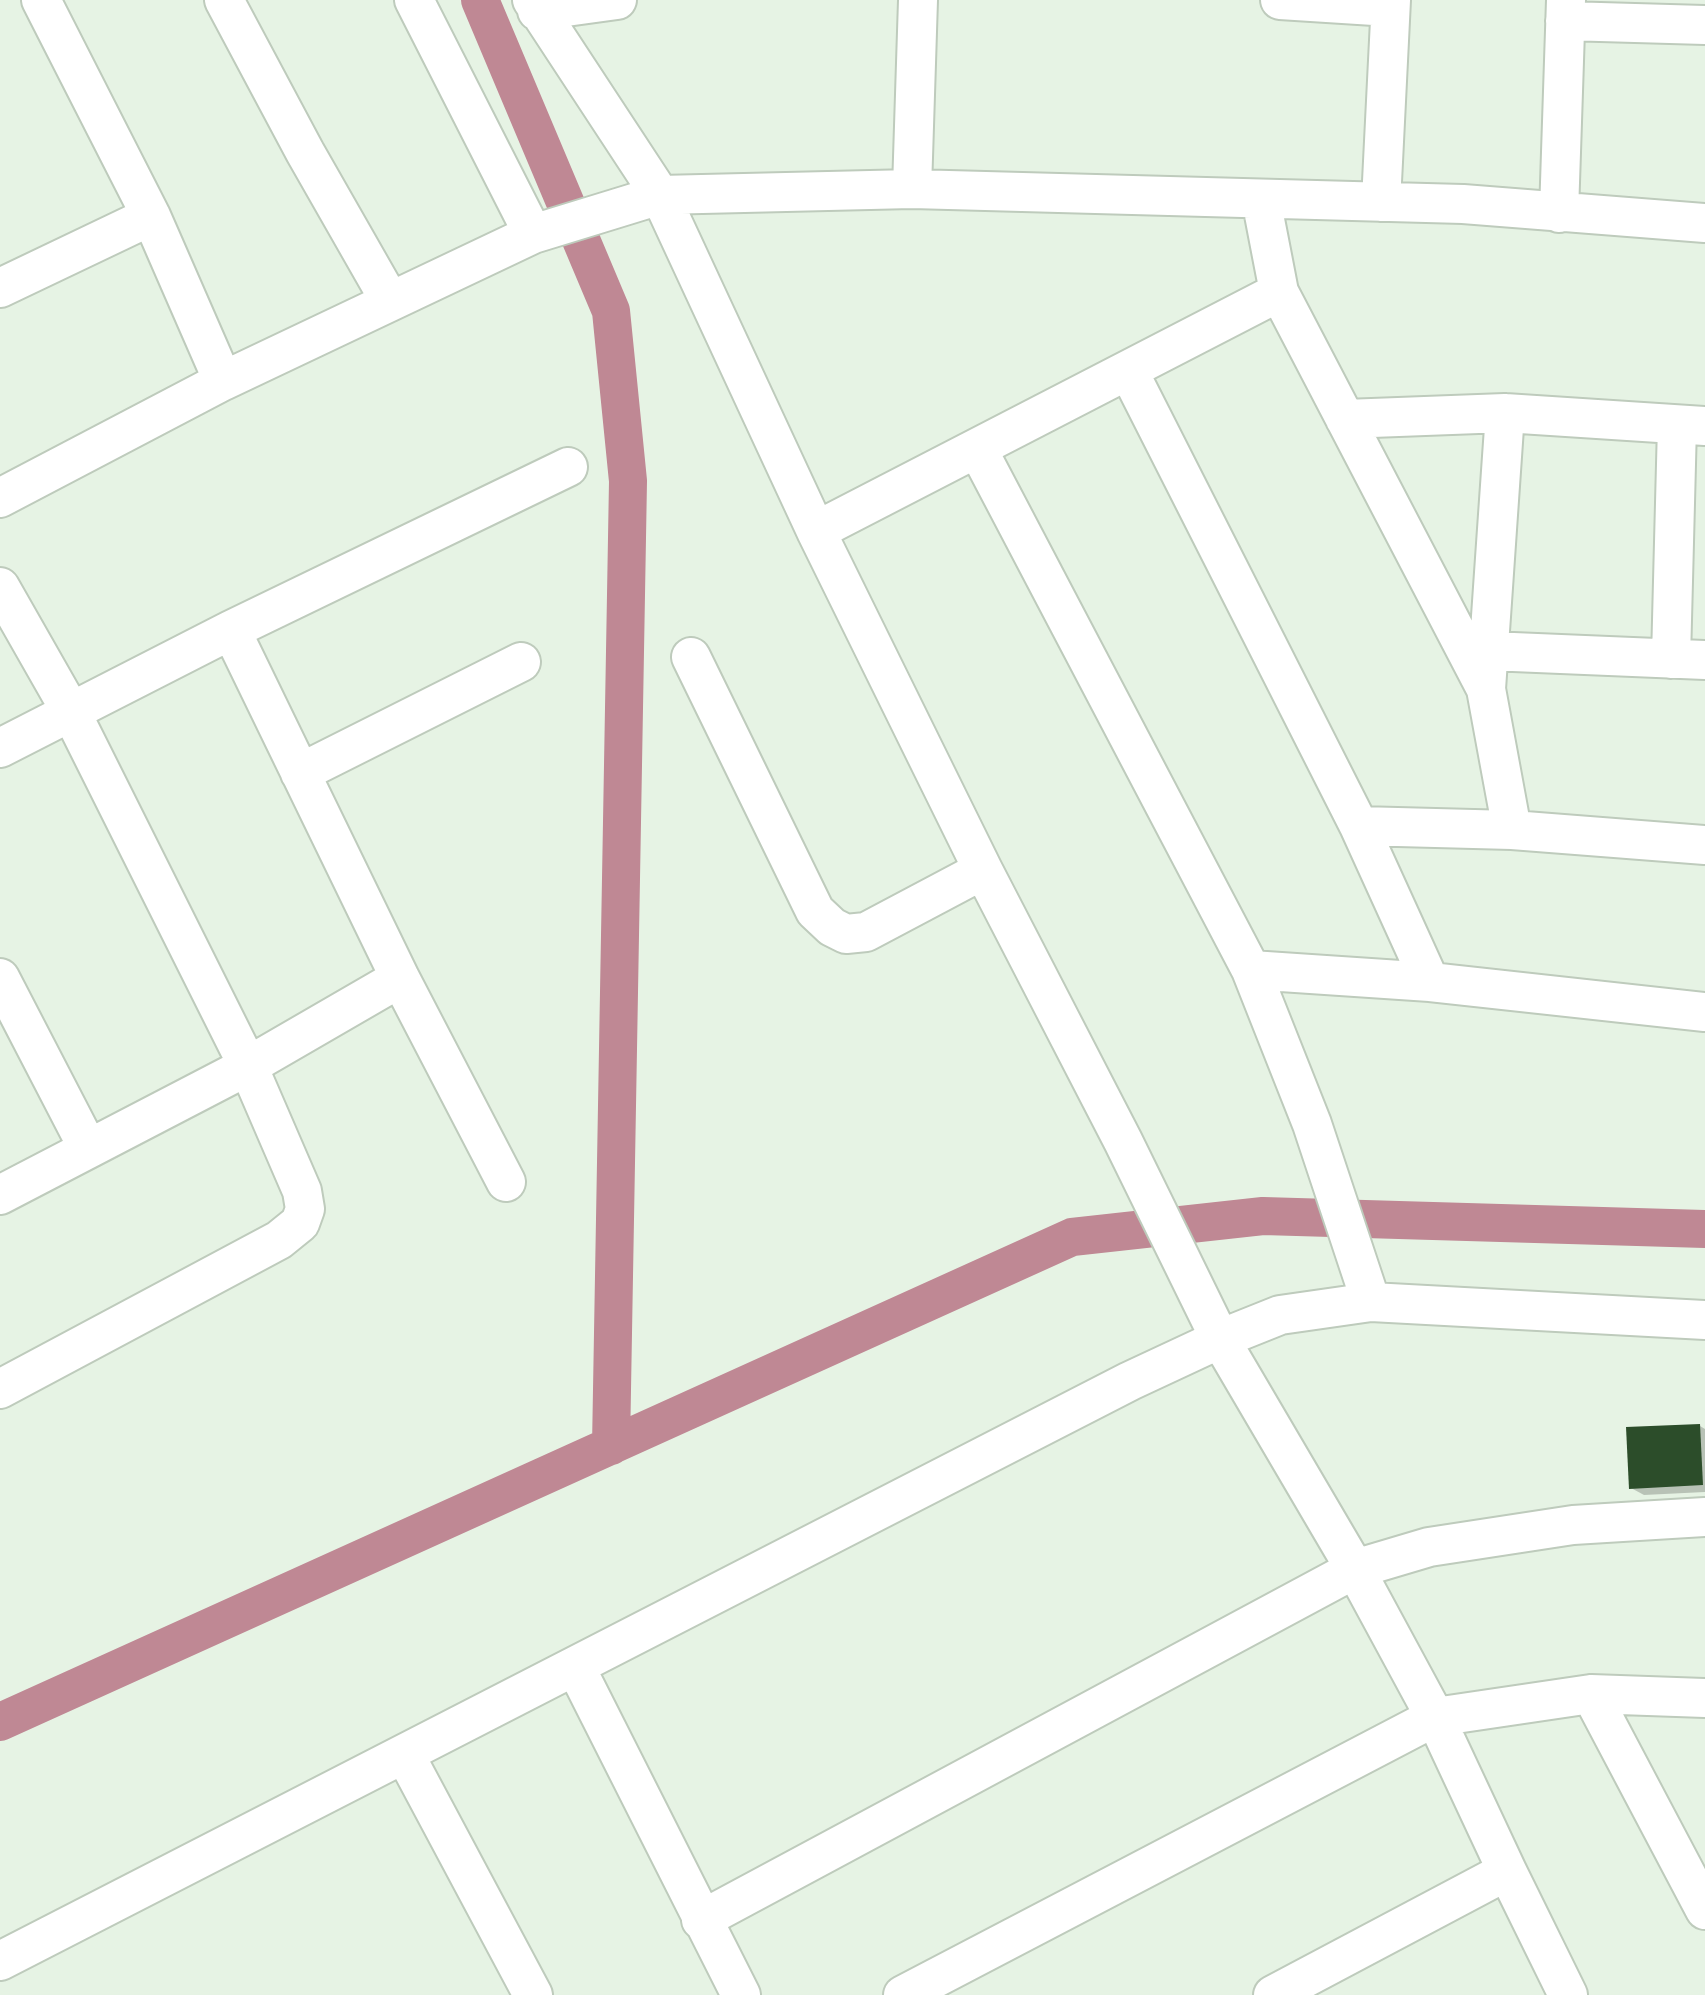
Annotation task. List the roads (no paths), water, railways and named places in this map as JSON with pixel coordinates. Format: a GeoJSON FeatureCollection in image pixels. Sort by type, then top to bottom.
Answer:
{"type":"FeatureCollection","features":[{"type":"Feature","properties":{"kind":"street"},"geometry":{"type":"LineString","coordinates":[[41,0],[151,216],[223,381]]}},
{"type":"Feature","properties":{"kind":"street"},"geometry":{"type":"LineString","coordinates":[[224,0],[305,152],[390,302]]}},
{"type":"Feature","properties":{"kind":"street"},"geometry":{"type":"LineString","coordinates":[[414,0],[533,234]]}},
{"type":"Feature","properties":{"kind":"street"},"geometry":{"type":"LineString","coordinates":[[534,5],[617,0]]}},
{"type":"Feature","properties":{"kind":"street"},"geometry":{"type":"LineString","coordinates":[[912,190],[918,0]]}},
{"type":"Feature","properties":{"kind":"street"},"geometry":{"type":"LineString","coordinates":[[1280,0],[1390,4],[1381,202]]}},
{"type":"Feature","properties":{"kind":"street"},"geometry":{"type":"LineString","coordinates":[[534,5],[660,195],[816,531],[984,870],[1124,1141],[1220,1339],[1355,1569],[1435,1717],[1568,1995]]}},
{"type":"Feature","properties":{"kind":"street"},"geometry":{"type":"LineString","coordinates":[[1559,213],[1565,10],[1705,25]]}},
{"type":"Feature","properties":{"kind":"street"},"geometry":{"type":"LineString","coordinates":[[0,498],[223,381],[533,234],[660,195],[912,190],[1463,204],[1705,223]]}},
{"type":"Feature","properties":{"kind":"street"},"geometry":{"type":"LineString","coordinates":[[1261,199],[1279,292],[1486,688]]}},
{"type":"Feature","properties":{"kind":"street"},"geometry":{"type":"LineString","coordinates":[[0,289],[151,216]]}},
{"type":"Feature","properties":{"kind":"street"},"geometry":{"type":"LineString","coordinates":[[816,531],[1279,292]]}},
{"type":"Feature","properties":{"kind":"street"},"geometry":{"type":"LineString","coordinates":[[1128,370],[1360,826],[1430,982]]}},
{"type":"Feature","properties":{"kind":"street"},"geometry":{"type":"LineString","coordinates":[[1345,419],[1506,413],[1691,426],[1688,660],[1489,651]]}},
{"type":"Feature","properties":{"kind":"street"},"geometry":{"type":"LineString","coordinates":[[1506,413],[1486,688],[1512,830]]}},
{"type":"Feature","properties":{"kind":"street"},"geometry":{"type":"LineString","coordinates":[[977,448],[1251,970],[1312,1124],[1371,1301]]}},
{"type":"Feature","properties":{"kind":"street"},"geometry":{"type":"LineString","coordinates":[[0,748],[69,710],[568,467]]}},
{"type":"Feature","properties":{"kind":"street"},"geometry":{"type":"LineString","coordinates":[[0,587],[69,710],[248,1066],[302,1191],[305,1209],[300,1223],[279,1240],[0,1389]]}},
{"type":"Feature","properties":{"kind":"street"},"geometry":{"type":"LineString","coordinates":[[231,630],[400,978],[506,1182]]}},
{"type":"Feature","properties":{"kind":"street"},"geometry":{"type":"LineString","coordinates":[[691,657],[815,911],[832,927],[846,934],[866,932],[984,870]]}},
{"type":"Feature","properties":{"kind":"street"},"geometry":{"type":"LineString","coordinates":[[300,773],[521,662]]}},
{"type":"Feature","properties":{"kind":"street"},"geometry":{"type":"LineString","coordinates":[[1360,826],[1512,830],[1705,845]]}},
{"type":"Feature","properties":{"kind":"street"},"geometry":{"type":"LineString","coordinates":[[1251,970],[1430,982],[1705,1012]]}},
{"type":"Feature","properties":{"kind":"street"},"geometry":{"type":"LineString","coordinates":[[0,1195],[248,1066],[400,978]]}},
{"type":"Feature","properties":{"kind":"street"},"geometry":{"type":"LineString","coordinates":[[2,987],[88,1148]]}},
{"type":"Feature","properties":{"kind":"street"},"geometry":{"type":"LineString","coordinates":[[0,1961],[1130,1381],[1220,1339],[1280,1315],[1371,1301],[1705,1320]]}},
{"type":"Feature","properties":{"kind":"street"},"geometry":{"type":"LineString","coordinates":[[701,1920],[1355,1569],[1429,1548],[1573,1525],[1705,1517]]}},
{"type":"Feature","properties":{"kind":"street"},"geometry":{"type":"LineString","coordinates":[[575,1666],[741,1995]]}},
{"type":"Feature","properties":{"kind":"street"},"geometry":{"type":"LineString","coordinates":[[1591,1694],[1700,1891]]}},
{"type":"Feature","properties":{"kind":"street"},"geometry":{"type":"LineString","coordinates":[[903,1995],[1435,1717],[1591,1694],[1705,1698]]}},
{"type":"Feature","properties":{"kind":"street"},"geometry":{"type":"LineString","coordinates":[[404,1755],[533,1995]]}},
{"type":"Feature","properties":{"kind":"street"},"geometry":{"type":"LineString","coordinates":[[1273,1995],[1507,1871]]}},
{"type":"Feature","properties":{"kind":"waterway"},"geometry":{"type":"LineString","coordinates":[[480,0],[611,311],[628,481],[611,1446]]}},
{"type":"Feature","properties":{"kind":"waterway"},"geometry":{"type":"LineString","coordinates":[[0,1722],[1072,1237],[1263,1216],[1705,1229]]}}]}
